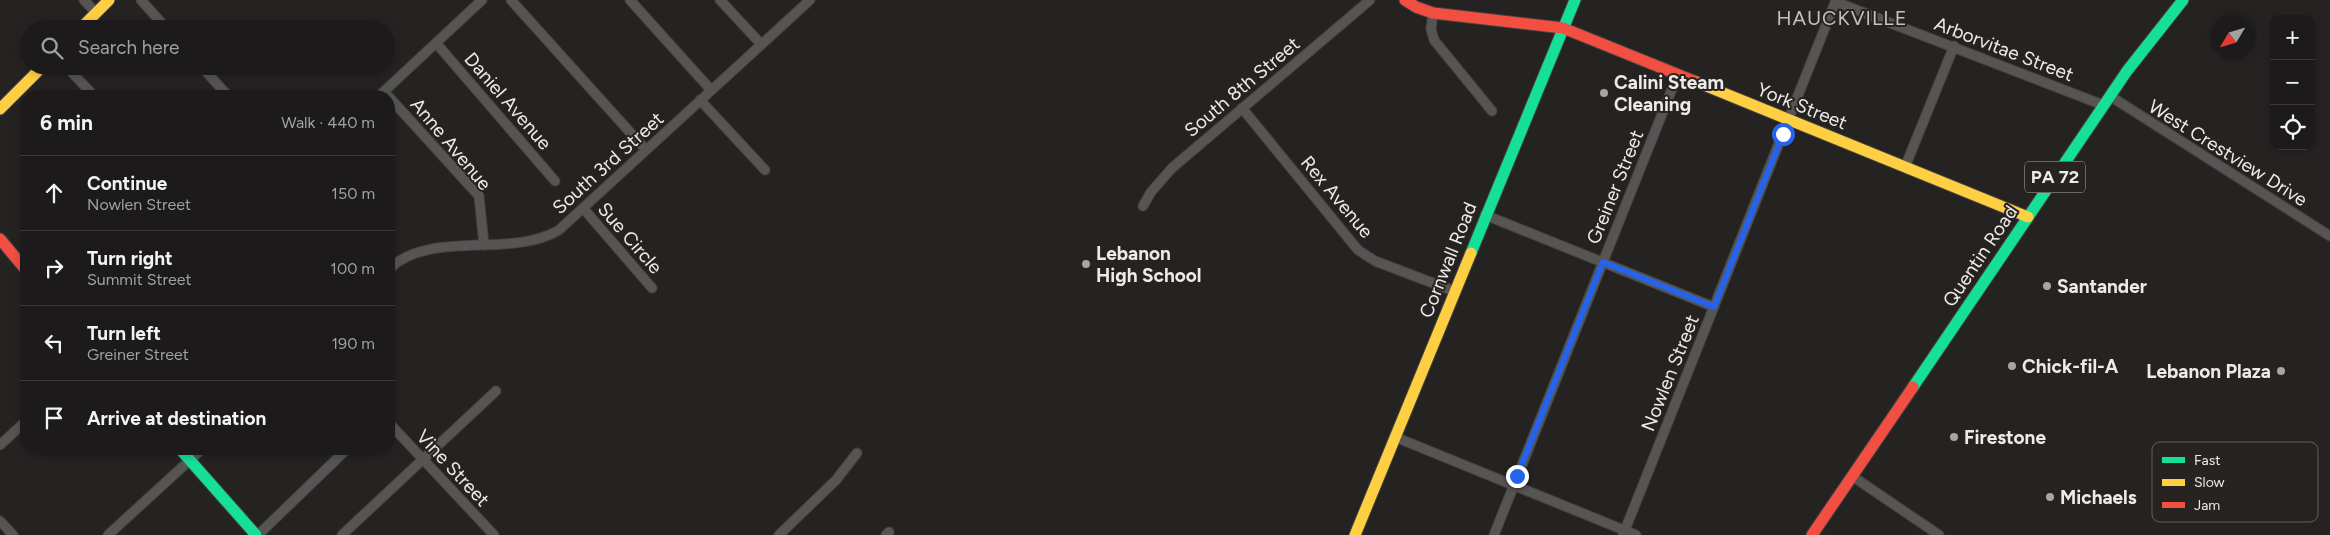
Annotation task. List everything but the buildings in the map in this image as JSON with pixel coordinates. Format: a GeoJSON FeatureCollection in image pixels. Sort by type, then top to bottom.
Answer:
{"type":"FeatureCollection","features":[{"type":"Feature","properties":{"kind":"main road"},"geometry":{"type":"LineString","coordinates":[[89,20],[109,0]]}},
{"type":"Feature","properties":{"kind":"main road","name":"York Street"},"geometry":{"type":"LineString","coordinates":[[1405,0],[1416,7],[1433,13],[1563,28],[2028,217]]}},
{"type":"Feature","properties":{"kind":"main road","name":"Cornwall Road"},"geometry":{"type":"LineString","coordinates":[[1356,535],[1485,215],[1575,0]]}},
{"type":"Feature","properties":{"kind":"main road","name":"Quentin Road"},"geometry":{"type":"LineString","coordinates":[[1812,535],[2106,101],[2154,35],[2183,0]]}},
{"type":"Feature","properties":{"kind":"main road"},"geometry":{"type":"LineString","coordinates":[[0,109],[34,75]]}},
{"type":"Feature","properties":{"kind":"main road"},"geometry":{"type":"LineString","coordinates":[[0,239],[20,263]]}},
{"type":"Feature","properties":{"kind":"main road"},"geometry":{"type":"LineString","coordinates":[[185,455],[257,535]]}},
{"type":"Feature","properties":{"kind":"street"},"geometry":{"type":"LineString","coordinates":[[84,0],[96,13]]}},
{"type":"Feature","properties":{"kind":"street"},"geometry":{"type":"LineString","coordinates":[[141,0],[159,20]]}},
{"type":"Feature","properties":{"kind":"street"},"geometry":{"type":"LineString","coordinates":[[390,90],[482,0]]}},
{"type":"Feature","properties":{"kind":"street"},"geometry":{"type":"LineString","coordinates":[[511,0],[646,150]]}},
{"type":"Feature","properties":{"kind":"street"},"geometry":{"type":"LineString","coordinates":[[630,0],[711,90]]}},
{"type":"Feature","properties":{"kind":"street","name":"South 3rd Street"},"geometry":{"type":"LineString","coordinates":[[395,264],[404,257],[422,251],[537,240],[547,237],[558,230],[810,0]]}},
{"type":"Feature","properties":{"kind":"street","name":"South 8th Street"},"geometry":{"type":"LineString","coordinates":[[1143,206],[1151,192],[1172,168],[1370,0]]}},
{"type":"Feature","properties":{"kind":"street"},"geometry":{"type":"LineString","coordinates":[[722,1],[761,44]]}},
{"type":"Feature","properties":{"kind":"street","name":"Arborvitae Street"},"geometry":{"type":"LineString","coordinates":[[1836,1],[2106,101]]}},
{"type":"Feature","properties":{"kind":"street","name":"Nowlen Street"},"geometry":{"type":"LineString","coordinates":[[1624,533],[1836,1]]}},
{"type":"Feature","properties":{"kind":"street"},"geometry":{"type":"LineString","coordinates":[[1433,13],[1431,29],[1434,40],[1492,111]]}},
{"type":"Feature","properties":{"kind":"street","name":"Daniel Avenue"},"geometry":{"type":"LineString","coordinates":[[436,43],[555,181]]}},
{"type":"Feature","properties":{"kind":"street"},"geometry":{"type":"LineString","coordinates":[[1905,167],[1954,46]]}},
{"type":"Feature","properties":{"kind":"street","name":"Greiner Street"},"geometry":{"type":"LineString","coordinates":[[1494,535],[1678,74]]}},
{"type":"Feature","properties":{"kind":"street"},"geometry":{"type":"LineString","coordinates":[[74,75],[88,90]]}},
{"type":"Feature","properties":{"kind":"street"},"geometry":{"type":"LineString","coordinates":[[209,75],[223,90]]}},
{"type":"Feature","properties":{"kind":"street"},"geometry":{"type":"LineString","coordinates":[[700,100],[765,170]]}},
{"type":"Feature","properties":{"kind":"street","name":"West Crestview Drive"},"geometry":{"type":"LineString","coordinates":[[2106,101],[2330,236]]}},
{"type":"Feature","properties":{"kind":"street","name":"Anne Avenue"},"geometry":{"type":"LineString","coordinates":[[395,106],[479,196],[484,245]]}},
{"type":"Feature","properties":{"kind":"street","name":"Rex Avenue"},"geometry":{"type":"LineString","coordinates":[[1242,108],[1358,250],[1375,261],[1454,291]]}},
{"type":"Feature","properties":{"kind":"street","name":"Sue Circle"},"geometry":{"type":"LineString","coordinates":[[583,208],[652,288]]}},
{"type":"Feature","properties":{"kind":"street"},"geometry":{"type":"LineString","coordinates":[[1485,215],[1714,307]]}},
{"type":"Feature","properties":{"kind":"street"},"geometry":{"type":"LineString","coordinates":[[342,535],[422,458],[496,391]]}},
{"type":"Feature","properties":{"kind":"street"},"geometry":{"type":"LineString","coordinates":[[0,445],[20,427]]}},
{"type":"Feature","properties":{"kind":"street","name":"Vine Street"},"geometry":{"type":"LineString","coordinates":[[395,429],[491,534]]}},
{"type":"Feature","properties":{"kind":"street"},"geometry":{"type":"LineString","coordinates":[[1395,437],[1514,485],[1624,533],[1636,535]]}},
{"type":"Feature","properties":{"kind":"street"},"geometry":{"type":"LineString","coordinates":[[779,535],[836,480],[857,453]]}},
{"type":"Feature","properties":{"kind":"street"},"geometry":{"type":"LineString","coordinates":[[108,535],[195,455]]}},
{"type":"Feature","properties":{"kind":"street"},"geometry":{"type":"LineString","coordinates":[[257,535],[341,455]]}},
{"type":"Feature","properties":{"kind":"street"},"geometry":{"type":"LineString","coordinates":[[1852,476],[1939,535]]}},
{"type":"Feature","properties":{"kind":"street"},"geometry":{"type":"LineString","coordinates":[[0,521],[13,535]]}},
{"type":"Feature","properties":{"kind":"traffic: fast"},"geometry":{"type":"LineString","coordinates":[[1471,253],[1575,0]]}},
{"type":"Feature","properties":{"kind":"traffic: fast"},"geometry":{"type":"LineString","coordinates":[[1913,387],[2127,71],[2183,0]]}},
{"type":"Feature","properties":{"kind":"traffic: fast"},"geometry":{"type":"LineString","coordinates":[[185,455],[256,535]]}},
{"type":"Feature","properties":{"kind":"traffic: slow"},"geometry":{"type":"LineString","coordinates":[[89,20],[109,0]]}},
{"type":"Feature","properties":{"kind":"traffic: slow"},"geometry":{"type":"LineString","coordinates":[[0,109],[34,75]]}},
{"type":"Feature","properties":{"kind":"traffic: slow"},"geometry":{"type":"LineString","coordinates":[[1694,81],[2028,217]]}},
{"type":"Feature","properties":{"kind":"traffic: slow"},"geometry":{"type":"LineString","coordinates":[[1355,535],[1471,253]]}},
{"type":"Feature","properties":{"kind":"traffic: jam"},"geometry":{"type":"LineString","coordinates":[[1405,0],[1416,7],[1433,13],[1563,28],[1694,81]]}},
{"type":"Feature","properties":{"kind":"traffic: jam"},"geometry":{"type":"LineString","coordinates":[[0,239],[20,263]]}},
{"type":"Feature","properties":{"kind":"traffic: jam"},"geometry":{"type":"LineString","coordinates":[[1812,535],[1913,387]]}},
{"type":"Feature","properties":{"kind":"place","name":"Calini Steam Cleaning"},"geometry":{"type":"Point","coordinates":[1604,93]}},
{"type":"Feature","properties":{"kind":"place","name":"Lebanon High School"},"geometry":{"type":"Point","coordinates":[1086,264]}},
{"type":"Feature","properties":{"kind":"place","name":"Santander"},"geometry":{"type":"Point","coordinates":[2047,286]}},
{"type":"Feature","properties":{"kind":"place","name":"Chick-fil-A"},"geometry":{"type":"Point","coordinates":[2012,366]}},
{"type":"Feature","properties":{"kind":"place","name":"Lebanon Plaza"},"geometry":{"type":"Point","coordinates":[2281,371]}},
{"type":"Feature","properties":{"kind":"place","name":"Firestone"},"geometry":{"type":"Point","coordinates":[1954,437]}},
{"type":"Feature","properties":{"kind":"place","name":"Michaels"},"geometry":{"type":"Point","coordinates":[2050,497]}},
{"type":"Feature","properties":{"kind":"district","name":"HAUCKVILLE"},"geometry":{"type":"Point","coordinates":[1842,18]}},
{"type":"Feature","properties":{"kind":"route"},"geometry":{"type":"LineString","coordinates":[[1517,476],[1603,262],[1714,307],[1783,134]]}}]}
